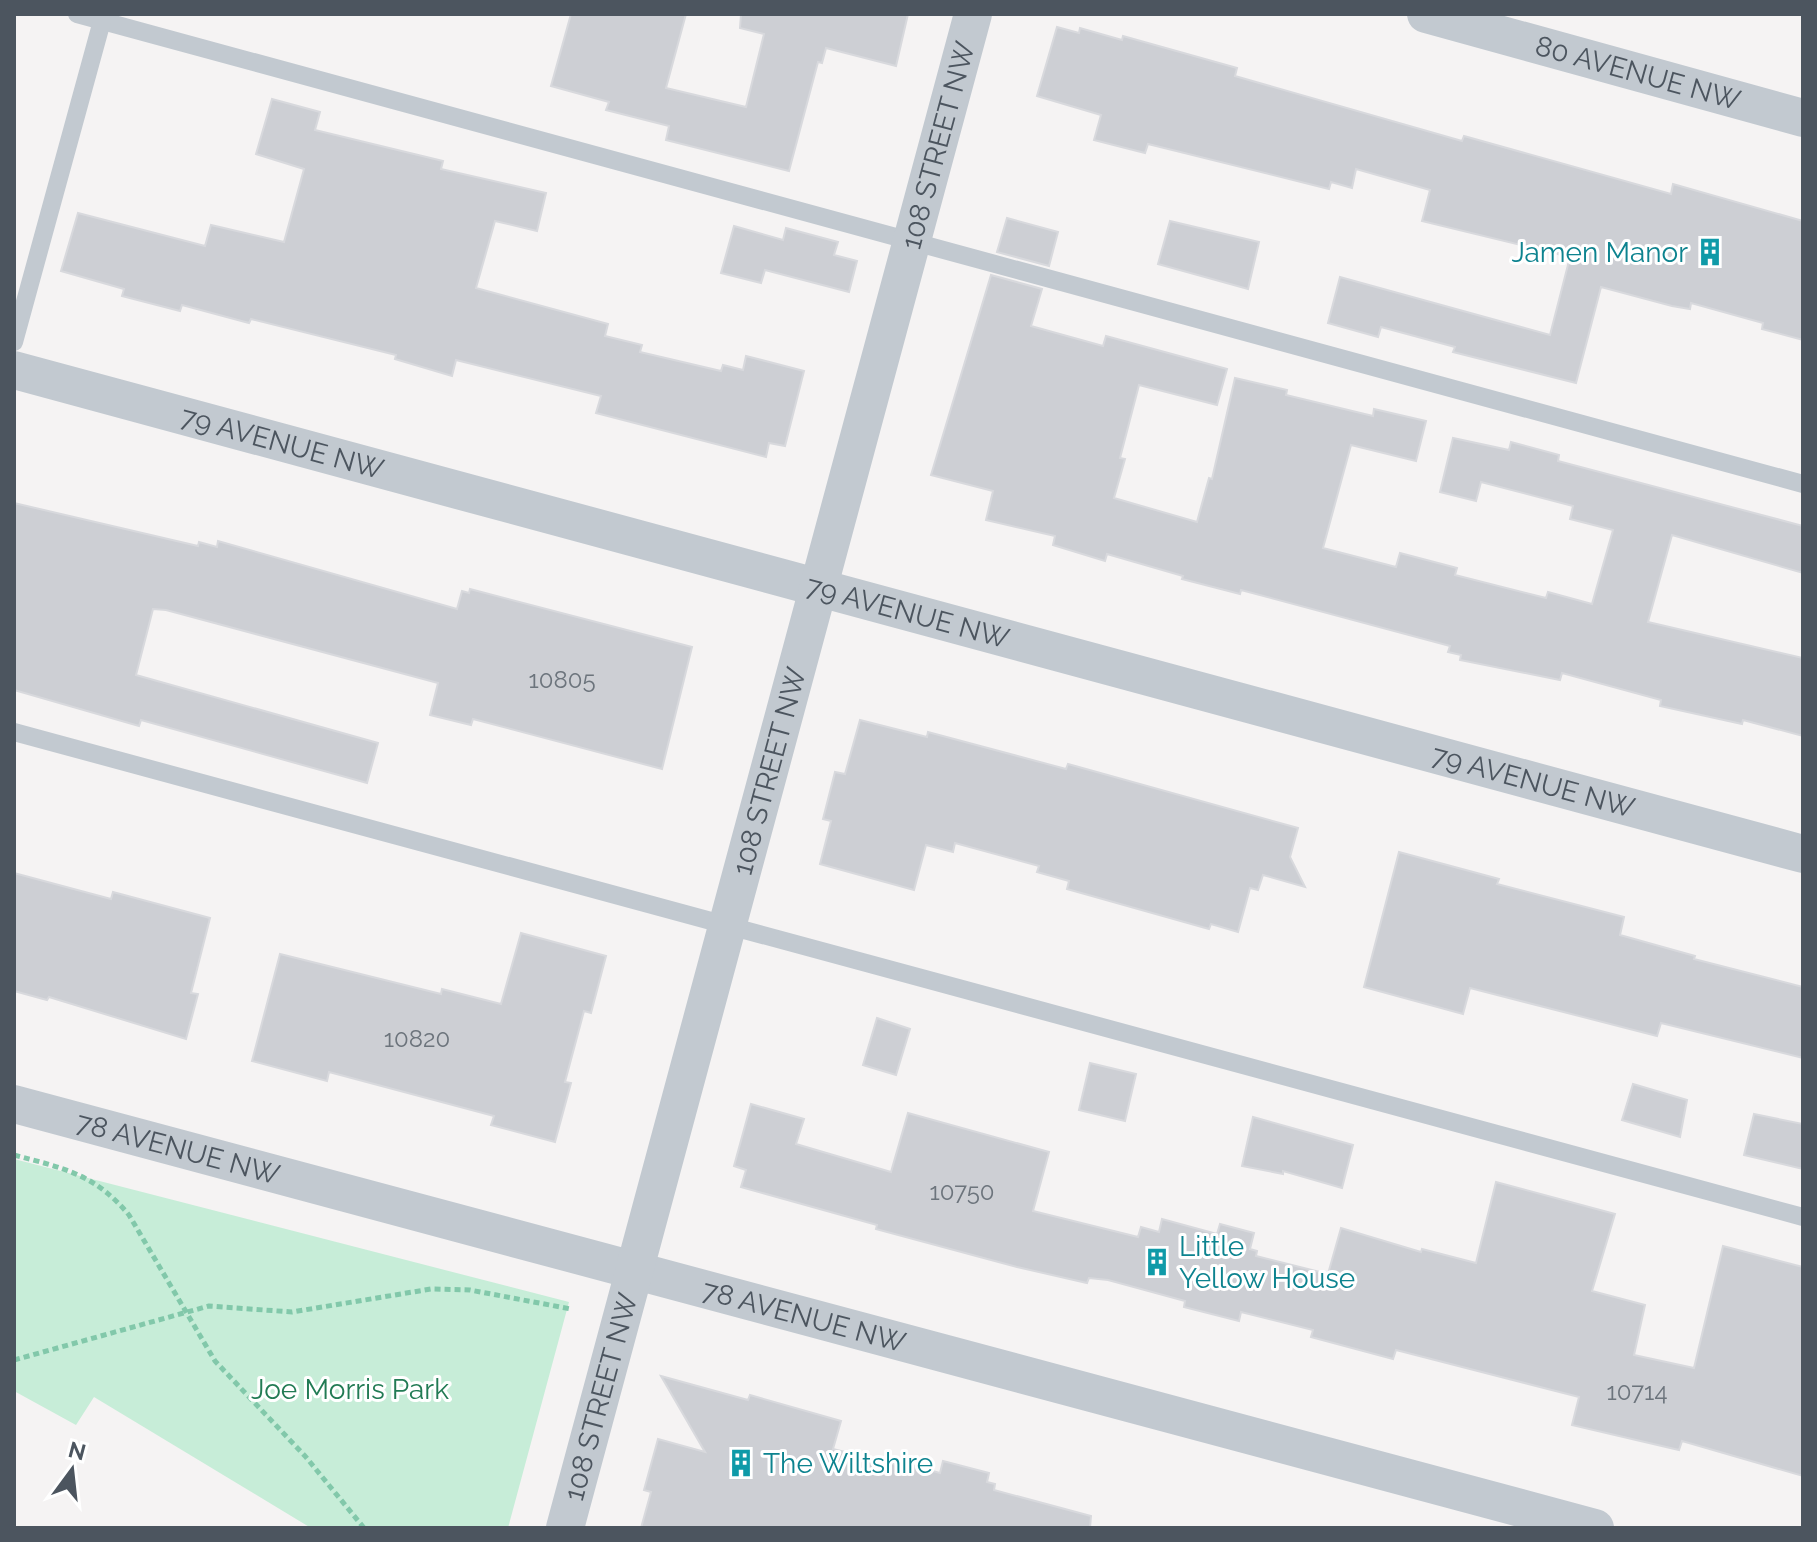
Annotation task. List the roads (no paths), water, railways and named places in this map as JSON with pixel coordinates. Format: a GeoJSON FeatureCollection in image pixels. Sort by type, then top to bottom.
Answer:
{"type":"FeatureCollection","features":[{"type":"Feature","properties":{"kind":"street","name":"108 STREET NW"},"geometry":{"type":"LineString","coordinates":[[565,1528],[973,14]]}},
{"type":"Feature","properties":{"kind":"street","name":"80 AVENUE NW"},"geometry":{"type":"LineString","coordinates":[[1426,14],[1803,118]]}},
{"type":"Feature","properties":{"kind":"street","name":"79 AVENUE NW"},"geometry":{"type":"LineString","coordinates":[[14,370],[1803,854]]}},
{"type":"Feature","properties":{"kind":"street","name":"78 AVENUE NW"},"geometry":{"type":"LineString","coordinates":[[14,1104],[635,1268],[1595,1528]]}},
{"type":"Feature","properties":{"kind":"lane"},"geometry":{"type":"LineString","coordinates":[[77,14],[1803,484]]}},
{"type":"Feature","properties":{"kind":"lane"},"geometry":{"type":"LineString","coordinates":[[14,342],[102,21]]}},
{"type":"Feature","properties":{"kind":"lane"},"geometry":{"type":"LineString","coordinates":[[14,732],[726,928],[1803,1217]]}},
{"type":"Feature","properties":{"kind":"place","name":"Jamen Manor"},"geometry":{"type":"Point","coordinates":[1710,252]}},
{"type":"Feature","properties":{"kind":"place","name":"Little Yellow House"},"geometry":{"type":"Point","coordinates":[1157,1262]}},
{"type":"Feature","properties":{"kind":"place","name":"The Wiltshire"},"geometry":{"type":"Point","coordinates":[741,1463]}},
{"type":"Feature","properties":{"kind":"park label","name":"Joe Morris Park"},"geometry":{"type":"Point","coordinates":[350,1389]}}]}
